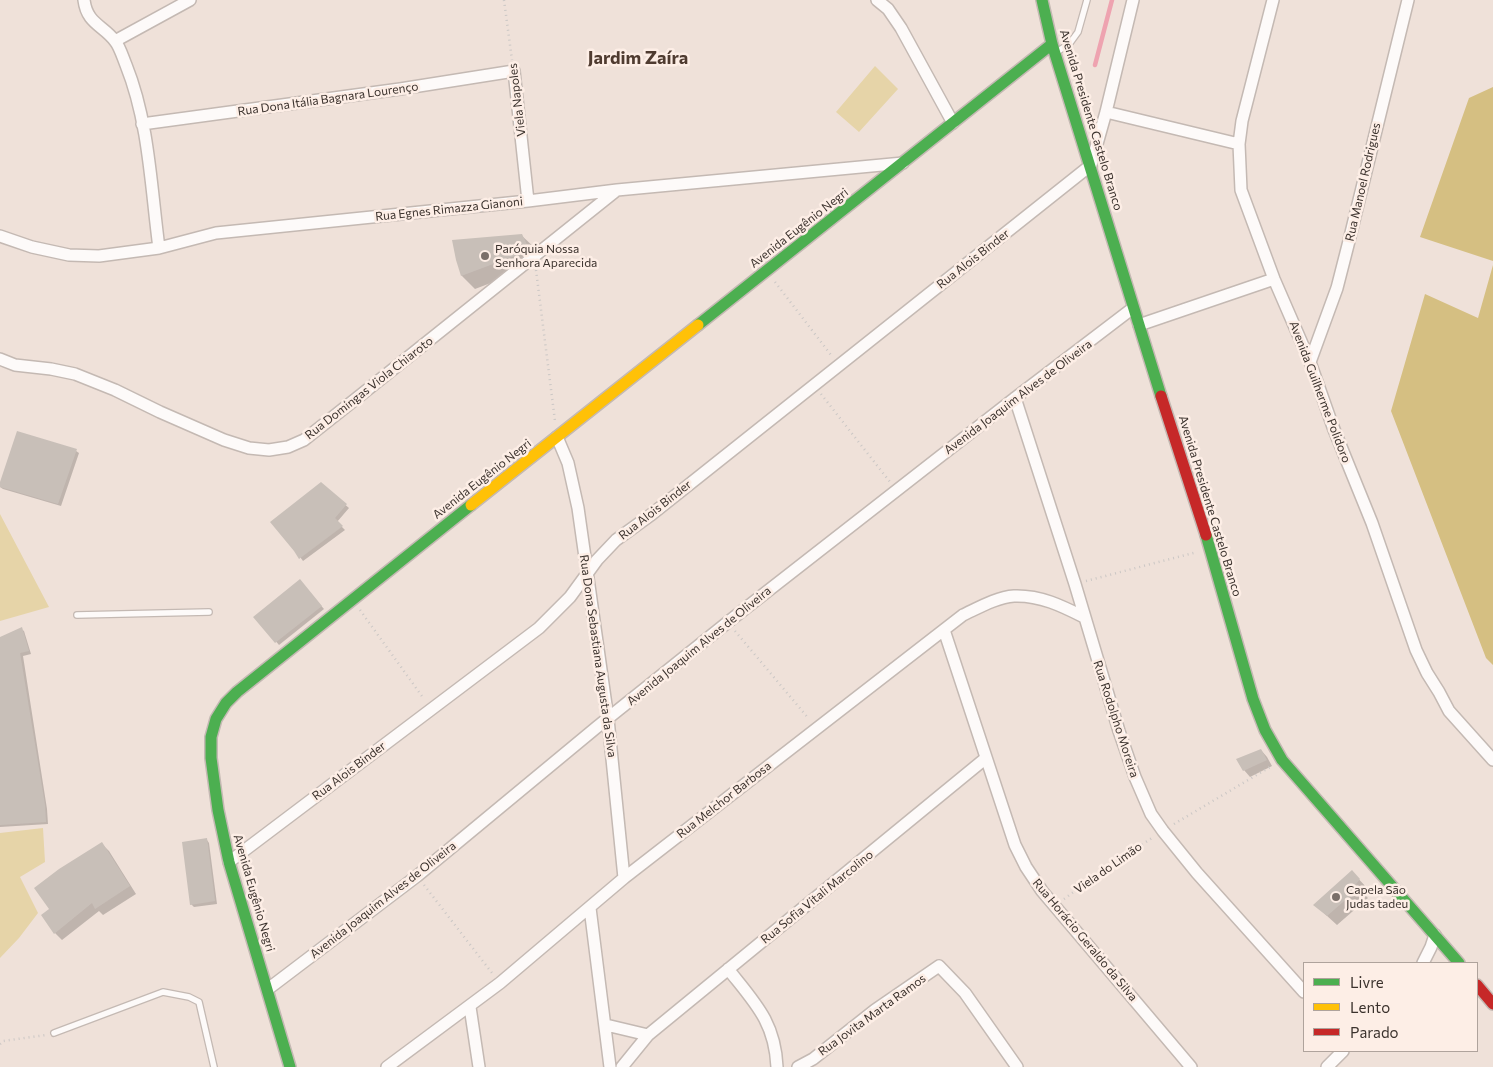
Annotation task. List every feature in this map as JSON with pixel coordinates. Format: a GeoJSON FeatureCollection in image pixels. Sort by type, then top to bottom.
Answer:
{"type":"FeatureCollection","features":[{"type":"Feature","properties":{"kind":"street"},"geometry":{"type":"LineString","coordinates":[[84,0],[85,9],[92,20],[115,41],[135,92],[142,124],[159,248]]}},
{"type":"Feature","properties":{"kind":"street"},"geometry":{"type":"LineString","coordinates":[[115,41],[190,0]]}},
{"type":"Feature","properties":{"kind":"street"},"geometry":{"type":"LineString","coordinates":[[877,0],[888,9],[901,28],[953,123]]}},
{"type":"Feature","properties":{"kind":"street","name":"Avenida Presidente Castelo Branco"},"geometry":{"type":"LineString","coordinates":[[1042,0],[1054,49],[1210,548],[1253,699],[1265,730],[1282,760],[1458,962]]}},
{"type":"Feature","properties":{"kind":"street"},"geometry":{"type":"LineString","coordinates":[[1091,166],[1133,0]]}},
{"type":"Feature","properties":{"kind":"street","name":"Avenida Guilherme Polidoro"},"geometry":{"type":"LineString","coordinates":[[1273,0],[1242,120],[1239,144],[1241,190],[1274,279],[1310,362],[1333,427],[1372,523],[1426,674],[1439,692],[1449,711],[1493,760]]}},
{"type":"Feature","properties":{"kind":"street","name":"Rua Manoel Rodrigues"},"geometry":{"type":"LineString","coordinates":[[1310,362],[1337,288],[1408,0]]}},
{"type":"Feature","properties":{"kind":"street","name":"Avenida Eugênio Negri"},"geometry":{"type":"LineString","coordinates":[[290,1067],[229,862],[218,810],[211,758],[211,738],[216,719],[226,703],[352,599],[953,123],[1054,49]]}},
{"type":"Feature","properties":{"kind":"street","name":"Rua Dona Itália Bagnara Lourenço"},"geometry":{"type":"LineString","coordinates":[[142,124],[400,89],[514,71]]}},
{"type":"Feature","properties":{"kind":"street","name":"Viela Napoles"},"geometry":{"type":"LineString","coordinates":[[514,71],[528,201]]}},
{"type":"Feature","properties":{"kind":"street"},"geometry":{"type":"LineString","coordinates":[[1106,112],[1239,144]]}},
{"type":"Feature","properties":{"kind":"street","name":"Rua Egnes Rimazza Gianoni"},"geometry":{"type":"LineString","coordinates":[[0,236],[32,247],[69,255],[100,256],[159,248],[216,233],[528,201],[616,190],[903,163]]}},
{"type":"Feature","properties":{"kind":"street","name":"Rua Alois Binder"},"geometry":{"type":"LineString","coordinates":[[229,862],[539,628],[570,597],[596,560],[616,540],[652,514],[1091,166]]}},
{"type":"Feature","properties":{"kind":"street","name":"Rua Domingas Viola Chiaroto"},"geometry":{"type":"LineString","coordinates":[[0,359],[15,365],[75,374],[115,390],[224,440],[249,448],[269,450],[288,447],[304,440],[616,190]]}},
{"type":"Feature","properties":{"kind":"street"},"geometry":{"type":"LineString","coordinates":[[1139,325],[1274,279]]}},
{"type":"Feature","properties":{"kind":"street","name":"Avenida Joaquim Alves de Oliveira"},"geometry":{"type":"LineString","coordinates":[[268,989],[416,876],[728,622],[896,490],[1134,308]]}},
{"type":"Feature","properties":{"kind":"street","name":"Rua Rodolpho Moreira"},"geometry":{"type":"LineString","coordinates":[[1015,398],[1135,777],[1151,814],[1203,880],[1303,991]]}},
{"type":"Feature","properties":{"kind":"street","name":"Rua Dona Sebastiana Augusta da Silva"},"geometry":{"type":"LineString","coordinates":[[557,437],[568,463],[578,508],[608,719],[624,878]]}},
{"type":"Feature","properties":{"kind":"street","name":"Rua Melchor Barbosa"},"geometry":{"type":"LineString","coordinates":[[387,1067],[470,1007],[624,878],[971,611],[988,603],[1013,596],[1055,602],[1084,617]]}},
{"type":"Feature","properties":{"kind":"street","name":"Rua Horácio Geraldo da Silva"},"geometry":{"type":"LineString","coordinates":[[944,630],[1015,845],[1026,867],[1054,906],[1191,1067]]}},
{"type":"Feature","properties":{"kind":"street","name":"Rua Sofia Vitali Marcolino"},"geometry":{"type":"LineString","coordinates":[[622,1067],[648,1035],[986,758]]}},
{"type":"Feature","properties":{"kind":"street"},"geometry":{"type":"LineString","coordinates":[[590,908],[610,1067]]}},
{"type":"Feature","properties":{"kind":"street"},"geometry":{"type":"LineString","coordinates":[[1424,962],[1432,947],[1435,935]]}},
{"type":"Feature","properties":{"kind":"street","name":"Rua Jovita Marta Ramos"},"geometry":{"type":"LineString","coordinates":[[798,1067],[813,1059],[875,1010],[939,966],[965,993],[1017,1067]]}},
{"type":"Feature","properties":{"kind":"street"},"geometry":{"type":"LineString","coordinates":[[728,969],[760,1008],[769,1025],[777,1067]]}},
{"type":"Feature","properties":{"kind":"street"},"geometry":{"type":"LineString","coordinates":[[1478,986],[1493,1004]]}},
{"type":"Feature","properties":{"kind":"street"},"geometry":{"type":"LineString","coordinates":[[470,1007],[479,1067]]}},
{"type":"Feature","properties":{"kind":"street"},"geometry":{"type":"LineString","coordinates":[[606,1025],[648,1035]]}},
{"type":"Feature","properties":{"kind":"street"},"geometry":{"type":"LineString","coordinates":[[1327,1067],[1342,1052]]}},
{"type":"Feature","properties":{"kind":"lane"},"geometry":{"type":"LineString","coordinates":[[1054,49],[1070,43],[1078,32],[1087,0]]}},
{"type":"Feature","properties":{"kind":"lane"},"geometry":{"type":"LineString","coordinates":[[77,616],[209,612]]}},
{"type":"Feature","properties":{"kind":"lane"},"geometry":{"type":"LineString","coordinates":[[54,1033],[162,992],[189,996],[199,1002],[214,1067]]}},
{"type":"Feature","properties":{"kind":"path","name":"Viela Napoles"},"geometry":{"type":"LineString","coordinates":[[504,0],[514,71]]}},
{"type":"Feature","properties":{"kind":"path"},"geometry":{"type":"LineString","coordinates":[[534,256],[557,437]]}},
{"type":"Feature","properties":{"kind":"path"},"geometry":{"type":"LineString","coordinates":[[766,271],[839,364]]}},
{"type":"Feature","properties":{"kind":"path"},"geometry":{"type":"LineString","coordinates":[[814,385],[896,490]]}},
{"type":"Feature","properties":{"kind":"path"},"geometry":{"type":"LineString","coordinates":[[1075,584],[1210,548]]}},
{"type":"Feature","properties":{"kind":"path"},"geometry":{"type":"LineString","coordinates":[[352,599],[431,709]]}},
{"type":"Feature","properties":{"kind":"path"},"geometry":{"type":"LineString","coordinates":[[728,622],[817,728]]}},
{"type":"Feature","properties":{"kind":"path","name":"Viela do Limão"},"geometry":{"type":"LineString","coordinates":[[1054,906],[1102,871],[1163,831],[1282,760]]}},
{"type":"Feature","properties":{"kind":"path"},"geometry":{"type":"LineString","coordinates":[[416,876],[500,983]]}},
{"type":"Feature","properties":{"kind":"path"},"geometry":{"type":"LineString","coordinates":[[0,1044],[3,1041],[54,1033]]}},
{"type":"Feature","properties":{"kind":"shaded area"},"geometry":{"type":"Polygon","coordinates":[[[875,66],[898,89],[859,132],[836,112],[875,66]]]}},
{"type":"Feature","properties":{"kind":"shaded area"},"geometry":{"type":"Polygon","coordinates":[[[1493,87],[1493,261],[1420,237],[1469,98],[1493,87]]]}},
{"type":"Feature","properties":{"kind":"shaded area"},"geometry":{"type":"Polygon","coordinates":[[[1493,265],[1493,665],[1486,658],[1391,411],[1425,294],[1478,318],[1493,265]]]}},
{"type":"Feature","properties":{"kind":"shaded area"},"geometry":{"type":"Polygon","coordinates":[[[0,514],[49,607],[0,621],[0,514]]]}},
{"type":"Feature","properties":{"kind":"shaded area"},"geometry":{"type":"Polygon","coordinates":[[[43,828],[45,862],[20,877],[38,913],[19,938],[0,958],[0,833],[43,828]]]}},
{"type":"Feature","properties":{"kind":"building","name":"Paróquia Nossa Senhora Aparecida"},"geometry":{"type":"Polygon","coordinates":[[[522,234],[528,247],[525,252],[461,276],[452,240],[522,234]]]}},
{"type":"Feature","properties":{"kind":"building"},"geometry":{"type":"Polygon","coordinates":[[[17,431],[77,449],[58,504],[0,487],[17,431]]]}},
{"type":"Feature","properties":{"kind":"building"},"geometry":{"type":"Polygon","coordinates":[[[321,482],[347,504],[335,518],[343,526],[299,559],[270,522],[321,482]]]}},
{"type":"Feature","properties":{"kind":"building"},"geometry":{"type":"Polygon","coordinates":[[[300,579],[322,606],[275,643],[253,617],[300,579]]]}},
{"type":"Feature","properties":{"kind":"building"},"geometry":{"type":"Polygon","coordinates":[[[22,627],[29,651],[20,653],[45,805],[46,822],[0,825],[0,637],[22,627]]]}},
{"type":"Feature","properties":{"kind":"building"},"geometry":{"type":"Polygon","coordinates":[[[1261,749],[1267,760],[1243,771],[1236,759],[1261,749]]]}},
{"type":"Feature","properties":{"kind":"building"},"geometry":{"type":"Polygon","coordinates":[[[207,838],[215,901],[190,905],[182,842],[207,838]]]}},
{"type":"Feature","properties":{"kind":"building"},"geometry":{"type":"Polygon","coordinates":[[[102,842],[130,886],[95,909],[92,903],[54,934],[41,915],[49,909],[34,888],[59,869],[102,842]]]}},
{"type":"Feature","properties":{"kind":"building","name":"Capela São Judas tadeu"},"geometry":{"type":"Polygon","coordinates":[[[1352,870],[1360,879],[1356,884],[1359,888],[1327,916],[1313,905],[1352,870]]]}},
{"type":"Feature","properties":{"kind":"waterway"},"geometry":{"type":"LineString","coordinates":[[1095,65],[1112,0]]}},
{"type":"Feature","properties":{"kind":"traffic: fast"},"geometry":{"type":"LineString","coordinates":[[1042,0],[1052,44],[1161,396]]}},
{"type":"Feature","properties":{"kind":"traffic: fast"},"geometry":{"type":"LineString","coordinates":[[698,325],[1052,44]]}},
{"type":"Feature","properties":{"kind":"traffic: fast"},"geometry":{"type":"LineString","coordinates":[[290,1067],[229,862],[218,810],[211,758],[211,737],[216,719],[226,703],[237,692],[471,505]]}},
{"type":"Feature","properties":{"kind":"traffic: fast"},"geometry":{"type":"LineString","coordinates":[[1206,535],[1253,699],[1265,730],[1282,760],[1458,962]]}},
{"type":"Feature","properties":{"kind":"traffic: slow"},"geometry":{"type":"LineString","coordinates":[[471,505],[698,325]]}},
{"type":"Feature","properties":{"kind":"traffic: jam"},"geometry":{"type":"LineString","coordinates":[[1161,396],[1206,535]]}},
{"type":"Feature","properties":{"kind":"traffic: jam"},"geometry":{"type":"LineString","coordinates":[[1478,986],[1493,1004]]}},
{"type":"Feature","properties":{"kind":"place","name":"Paróquia Nossa Senhora Aparecida"},"geometry":{"type":"Point","coordinates":[485,256]}},
{"type":"Feature","properties":{"kind":"place","name":"Capela São Judas tadeu"},"geometry":{"type":"Point","coordinates":[1336,897]}},
{"type":"Feature","properties":{"kind":"district","name":"Jardim Zaíra"},"geometry":{"type":"Point","coordinates":[638,58]}}]}
